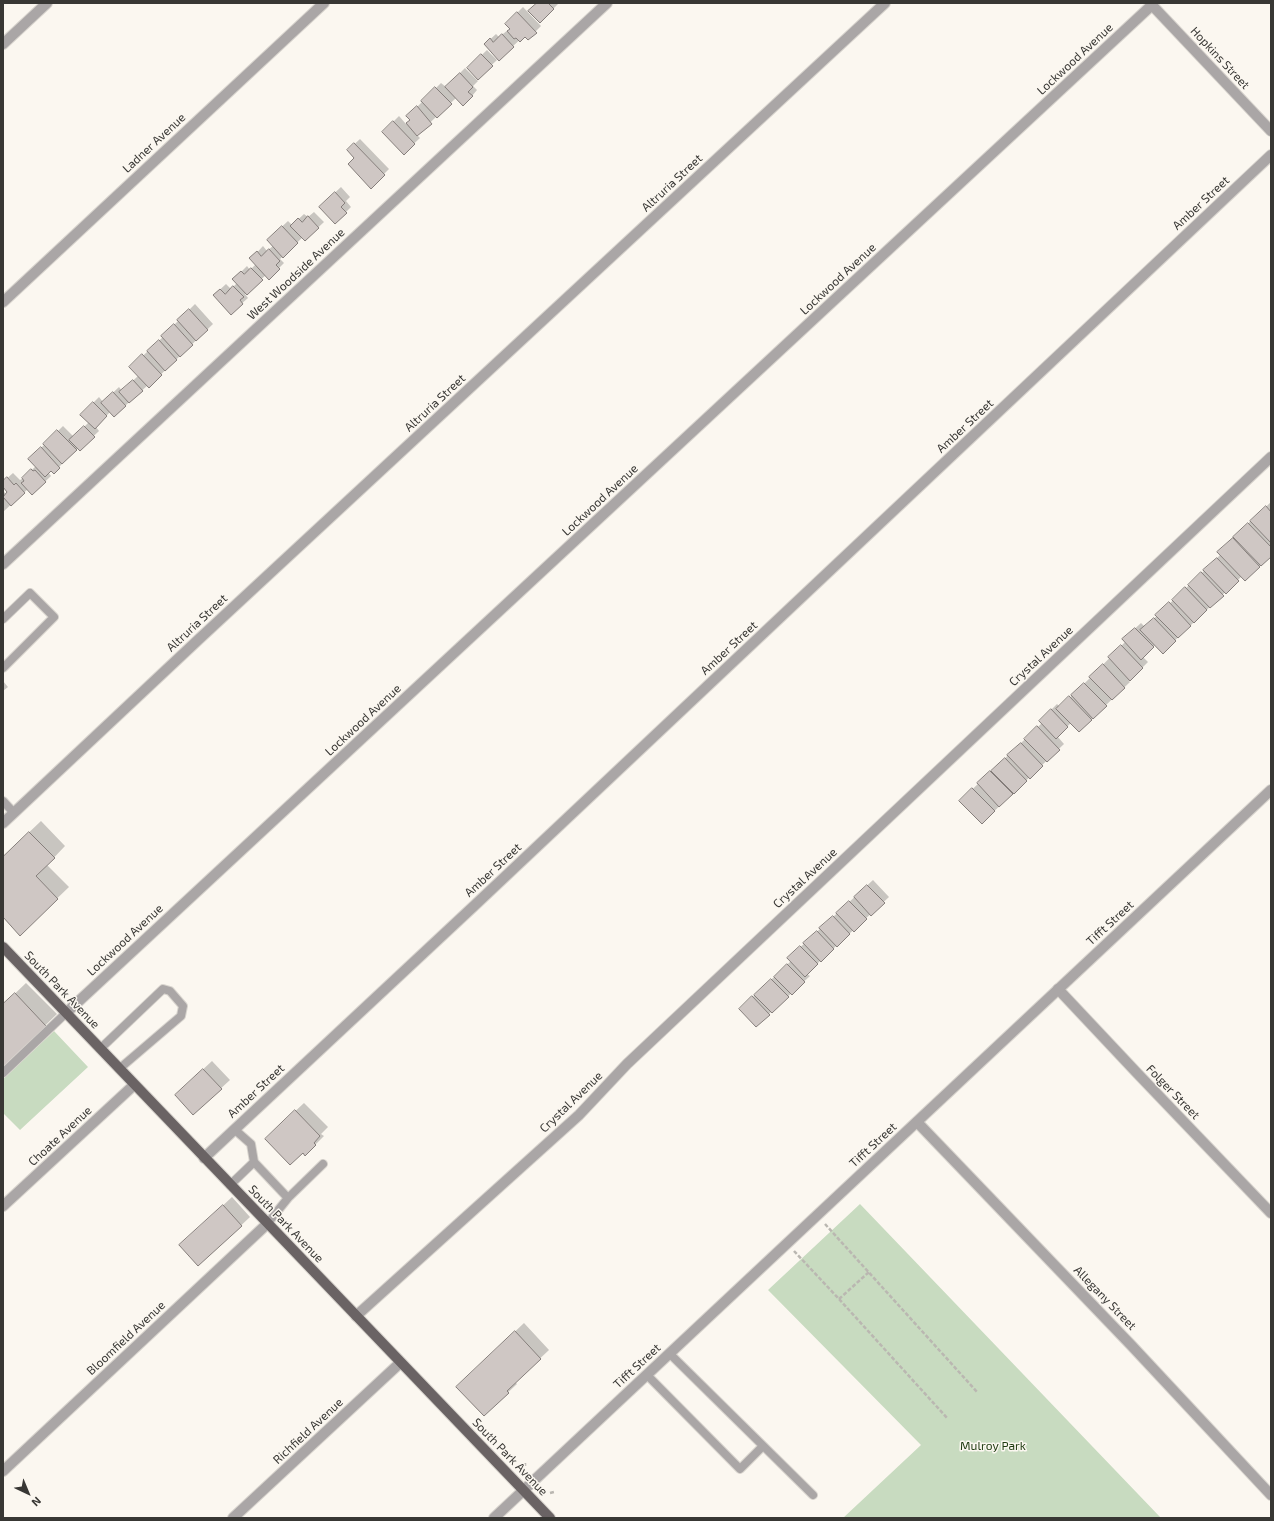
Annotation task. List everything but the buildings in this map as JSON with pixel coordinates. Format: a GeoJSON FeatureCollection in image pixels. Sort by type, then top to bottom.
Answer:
{"type":"FeatureCollection","features":[{"type":"Feature","properties":{"kind":"main road","name":"South Park Avenue"},"geometry":{"type":"LineString","coordinates":[[3,947],[550,1518]]}},
{"type":"Feature","properties":{"kind":"street"},"geometry":{"type":"LineString","coordinates":[[3,44],[47,3]]}},
{"type":"Feature","properties":{"kind":"street","name":"Ladner Avenue"},"geometry":{"type":"LineString","coordinates":[[3,302],[324,3]]}},
{"type":"Feature","properties":{"kind":"street","name":"West Woodside Avenue"},"geometry":{"type":"LineString","coordinates":[[3,564],[606,3]]}},
{"type":"Feature","properties":{"kind":"street","name":"Altruria Street"},"geometry":{"type":"LineString","coordinates":[[3,823],[198,640],[885,3]]}},
{"type":"Feature","properties":{"kind":"street","name":"Hopkins Street"},"geometry":{"type":"LineString","coordinates":[[1151,4],[1271,131]]}},
{"type":"Feature","properties":{"kind":"street","name":"Lockwood Avenue"},"geometry":{"type":"LineString","coordinates":[[66,1013],[1151,4]]}},
{"type":"Feature","properties":{"kind":"street","name":"Amber Street"},"geometry":{"type":"LineString","coordinates":[[204,1158],[1271,155]]}},
{"type":"Feature","properties":{"kind":"street","name":"Crystal Avenue"},"geometry":{"type":"LineString","coordinates":[[356,1316],[579,1115],[627,1064],[1271,457]]}},
{"type":"Feature","properties":{"kind":"street","name":"Tifft Street"},"geometry":{"type":"LineString","coordinates":[[494,1518],[1271,790]]}},
{"type":"Feature","properties":{"kind":"street","name":"Folger Street"},"geometry":{"type":"LineString","coordinates":[[1058,989],[1271,1213]]}},
{"type":"Feature","properties":{"kind":"street","name":"Choate Avenue"},"geometry":{"type":"LineString","coordinates":[[3,1206],[134,1085]]}},
{"type":"Feature","properties":{"kind":"street","name":"Allegany Street"},"geometry":{"type":"LineString","coordinates":[[917,1122],[1131,1344],[1271,1495]]}},
{"type":"Feature","properties":{"kind":"street","name":"Bloomfield Avenue"},"geometry":{"type":"LineString","coordinates":[[3,1471],[267,1224]]}},
{"type":"Feature","properties":{"kind":"street","name":"Richfield Avenue"},"geometry":{"type":"LineString","coordinates":[[233,1518],[400,1363]]}},
{"type":"Feature","properties":{"kind":"lane"},"geometry":{"type":"LineString","coordinates":[[3,619],[30,594],[54,617],[3,668]]}},
{"type":"Feature","properties":{"kind":"lane"},"geometry":{"type":"LineString","coordinates":[[3,801],[14,813]]}},
{"type":"Feature","properties":{"kind":"lane"},"geometry":{"type":"LineString","coordinates":[[100,1049],[163,989],[170,991],[183,1006],[181,1016],[119,1069]]}},
{"type":"Feature","properties":{"kind":"lane"},"geometry":{"type":"LineString","coordinates":[[3,1073],[66,1013]]}},
{"type":"Feature","properties":{"kind":"lane"},"geometry":{"type":"LineString","coordinates":[[234,1129],[250,1144],[254,1162],[288,1198]]}},
{"type":"Feature","properties":{"kind":"lane"},"geometry":{"type":"LineString","coordinates":[[230,1185],[254,1162]]}},
{"type":"Feature","properties":{"kind":"lane"},"geometry":{"type":"LineString","coordinates":[[267,1224],[288,1198],[322,1164]]}},
{"type":"Feature","properties":{"kind":"lane"},"geometry":{"type":"LineString","coordinates":[[670,1354],[813,1495]]}},
{"type":"Feature","properties":{"kind":"lane"},"geometry":{"type":"LineString","coordinates":[[647,1375],[740,1469],[763,1446]]}},
{"type":"Feature","properties":{"kind":"path"},"geometry":{"type":"LineString","coordinates":[[826,1226],[978,1393]]}},
{"type":"Feature","properties":{"kind":"path"},"geometry":{"type":"LineString","coordinates":[[796,1254],[948,1419]]}},
{"type":"Feature","properties":{"kind":"path"},"geometry":{"type":"LineString","coordinates":[[839,1299],[869,1272]]}},
{"type":"Feature","properties":{"kind":"path"},"geometry":{"type":"LineString","coordinates":[[550,1493],[554,1492]]}},
{"type":"Feature","properties":{"kind":"green space"},"geometry":{"type":"Polygon","coordinates":[[[54,1031],[88,1067],[20,1130],[3,1113],[3,1079],[54,1031]]]}},
{"type":"Feature","properties":{"kind":"green space","name":"Mulroy Park"},"geometry":{"type":"Polygon","coordinates":[[[860,1204],[1161,1518],[843,1518],[921,1445],[768,1290],[860,1204]]]}}]}
